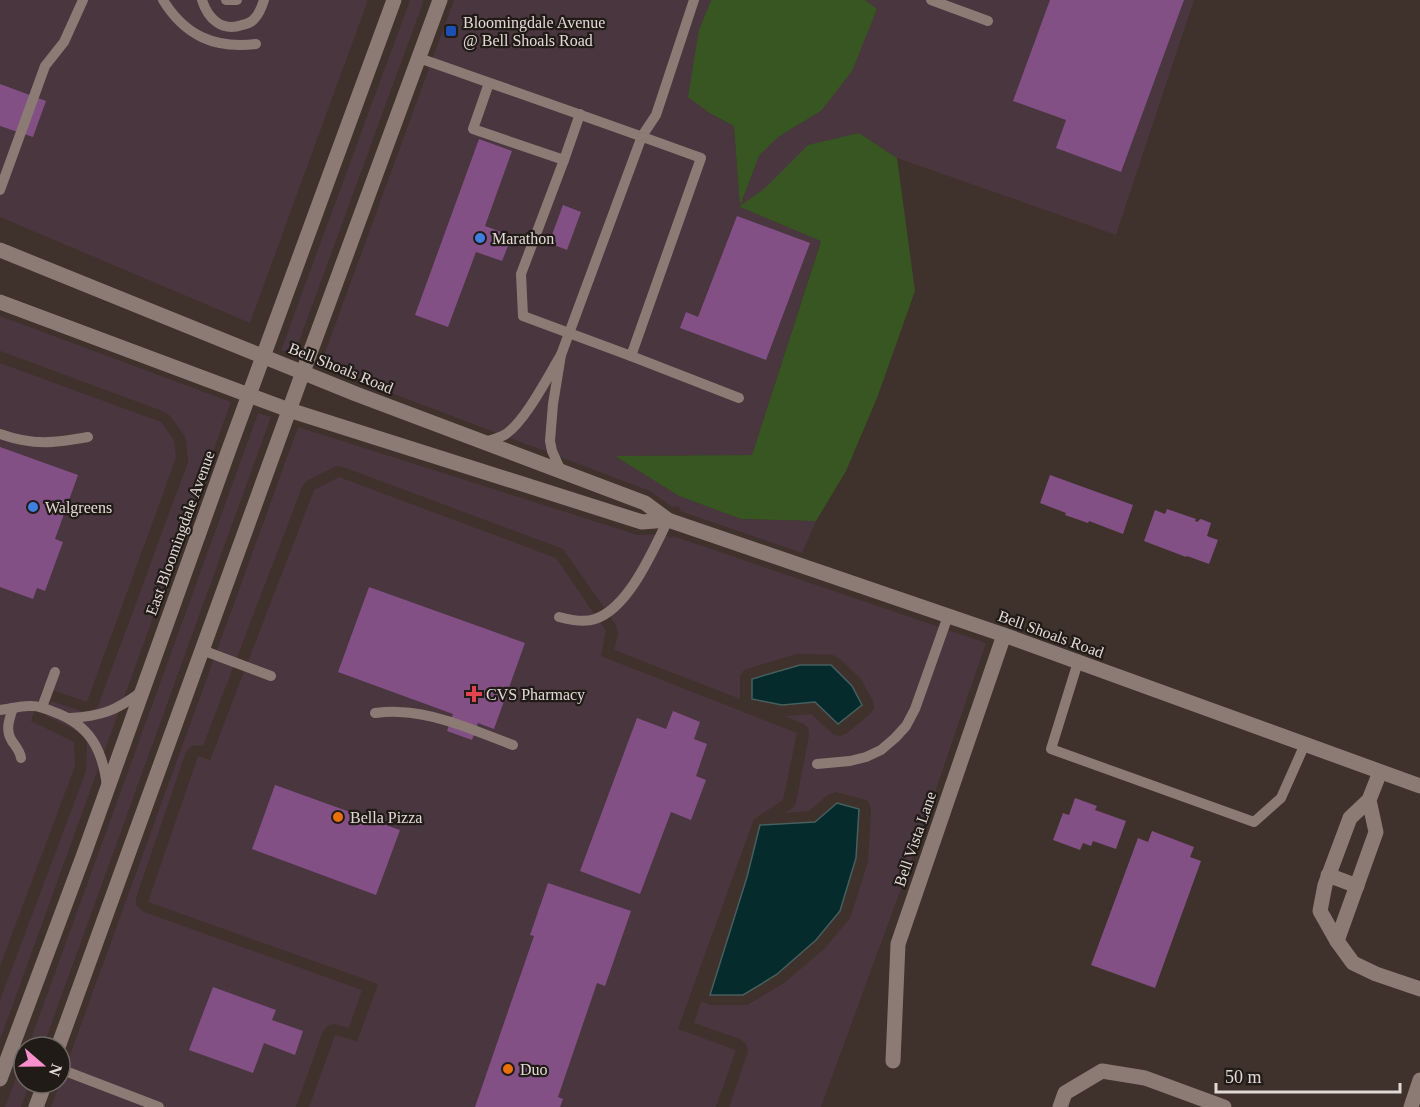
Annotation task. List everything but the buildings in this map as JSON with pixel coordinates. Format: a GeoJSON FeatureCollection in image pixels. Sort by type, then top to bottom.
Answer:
{"type":"FeatureCollection","features":[{"type":"Feature","properties":{"kind":"main road","name":"East Bloomingdale Avenue"},"geometry":{"type":"LineString","coordinates":[[24,1035],[142,692],[394,0]]}},
{"type":"Feature","properties":{"kind":"main road"},"geometry":{"type":"LineString","coordinates":[[62,1035],[440,0]]}},
{"type":"Feature","properties":{"kind":"main road","name":"Bell Shoals Road"},"geometry":{"type":"LineString","coordinates":[[0,250],[303,372],[645,503],[668,520],[1004,635],[1420,786]]}},
{"type":"Feature","properties":{"kind":"main road","name":"Bell Shoals Road"},"geometry":{"type":"LineString","coordinates":[[0,302],[289,410],[642,522],[668,520]]}},
{"type":"Feature","properties":{"kind":"main road","name":"Bell Vista Lane"},"geometry":{"type":"LineString","coordinates":[[893,1061],[898,944],[1004,635]]}},
{"type":"Feature","properties":{"kind":"main road"},"geometry":{"type":"LineString","coordinates":[[1380,772],[1369,800],[1350,818],[1328,875],[1320,911],[1353,963],[1376,974],[1420,989]]}},
{"type":"Feature","properties":{"kind":"main road"},"geometry":{"type":"LineString","coordinates":[[1337,941],[1376,832],[1369,800]]}},
{"type":"Feature","properties":{"kind":"main road"},"geometry":{"type":"LineString","coordinates":[[1328,875],[1357,886]]}},
{"type":"Feature","properties":{"kind":"main road","name":"East Bloomingdale Avenue"},"geometry":{"type":"LineString","coordinates":[[0,1079],[12,1062]]}},
{"type":"Feature","properties":{"kind":"main road"},"geometry":{"type":"LineString","coordinates":[[1060,1107],[1065,1093],[1102,1071],[1145,1078],[1224,1107]]}},
{"type":"Feature","properties":{"kind":"main road"},"geometry":{"type":"LineString","coordinates":[[1411,1107],[1420,1080]]}},
{"type":"Feature","properties":{"kind":"lane"},"geometry":{"type":"LineString","coordinates":[[0,190],[45,66],[64,42],[83,0]]}},
{"type":"Feature","properties":{"kind":"lane"},"geometry":{"type":"LineString","coordinates":[[202,0],[211,18],[218,24],[232,28],[255,18],[264,0]]}},
{"type":"Feature","properties":{"kind":"lane"},"geometry":{"type":"LineString","coordinates":[[226,0],[237,0]]}},
{"type":"Feature","properties":{"kind":"lane"},"geometry":{"type":"LineString","coordinates":[[562,472],[550,441],[561,355],[642,136],[656,115],[694,0]]}},
{"type":"Feature","properties":{"kind":"lane"},"geometry":{"type":"LineString","coordinates":[[931,0],[988,21]]}},
{"type":"Feature","properties":{"kind":"lane"},"geometry":{"type":"LineString","coordinates":[[165,4],[183,25],[197,35],[231,46],[256,44]]}},
{"type":"Feature","properties":{"kind":"lane"},"geometry":{"type":"LineString","coordinates":[[418,58],[701,158],[631,356]]}},
{"type":"Feature","properties":{"kind":"lane"},"geometry":{"type":"LineString","coordinates":[[489,83],[473,129],[564,160]]}},
{"type":"Feature","properties":{"kind":"lane"},"geometry":{"type":"LineString","coordinates":[[580,114],[521,274],[523,316],[740,398]]}},
{"type":"Feature","properties":{"kind":"lane"},"geometry":{"type":"LineString","coordinates":[[484,442],[504,435],[513,428],[535,398],[561,355]]}},
{"type":"Feature","properties":{"kind":"lane"},"geometry":{"type":"LineString","coordinates":[[0,434],[23,442],[42,443],[88,437]]}},
{"type":"Feature","properties":{"kind":"lane"},"geometry":{"type":"LineString","coordinates":[[559,617],[576,621],[594,620],[610,612],[623,599],[636,580],[668,520]]}},
{"type":"Feature","properties":{"kind":"lane"},"geometry":{"type":"LineString","coordinates":[[817,764],[866,757],[881,750],[906,726],[915,709],[948,616]]}},
{"type":"Feature","properties":{"kind":"lane"},"geometry":{"type":"LineString","coordinates":[[202,650],[271,676]]}},
{"type":"Feature","properties":{"kind":"lane"},"geometry":{"type":"LineString","coordinates":[[1078,662],[1051,749],[1254,822],[1281,798],[1305,744]]}},
{"type":"Feature","properties":{"kind":"lane"},"geometry":{"type":"LineString","coordinates":[[42,707],[55,672]]}},
{"type":"Feature","properties":{"kind":"lane"},"geometry":{"type":"LineString","coordinates":[[70,718],[108,712],[142,692]]}},
{"type":"Feature","properties":{"kind":"lane"},"geometry":{"type":"LineString","coordinates":[[0,710],[27,706],[42,707],[70,718],[84,730],[96,747],[103,766],[107,790]]}},
{"type":"Feature","properties":{"kind":"lane"},"geometry":{"type":"LineString","coordinates":[[13,708],[8,726],[9,733],[21,758]]}},
{"type":"Feature","properties":{"kind":"lane"},"geometry":{"type":"LineString","coordinates":[[375,713],[420,714],[444,720],[513,745]]}},
{"type":"Feature","properties":{"kind":"lane"},"geometry":{"type":"LineString","coordinates":[[72,1074],[159,1107]]}},
{"type":"Feature","properties":{"kind":"shaded area"},"geometry":{"type":"Polygon","coordinates":[[[0,0],[368,0],[250,323],[0,217],[0,0]]]}},
{"type":"Feature","properties":{"kind":"shaded area"},"geometry":{"type":"Polygon","coordinates":[[[410,0],[424,0],[294,355],[281,350],[410,0]]]}},
{"type":"Feature","properties":{"kind":"shaded area"},"geometry":{"type":"Polygon","coordinates":[[[454,0],[711,0],[699,30],[711,114],[734,126],[740,206],[759,156],[778,137],[821,111],[877,10],[865,0],[1194,0],[1116,235],[897,158],[859,133],[740,207],[821,240],[752,455],[616,456],[679,496],[741,519],[816,521],[802,553],[680,511],[679,506],[672,507],[650,491],[320,366],[454,0]]]}},
{"type":"Feature","properties":{"kind":"shaded area"},"geometry":{"type":"Polygon","coordinates":[[[0,316],[231,402],[0,1040],[0,1000],[86,771],[87,742],[85,736],[46,716],[51,701],[87,713],[94,711],[98,706],[188,462],[184,435],[165,412],[0,351],[0,316]]]}},
{"type":"Feature","properties":{"kind":"shaded area"},"geometry":{"type":"Polygon","coordinates":[[[0,363],[161,422],[174,440],[176,458],[87,702],[43,687],[31,721],[74,742],[75,766],[0,966],[0,363]]]}},
{"type":"Feature","properties":{"kind":"shaded area"},"geometry":{"type":"Polygon","coordinates":[[[258,413],[271,417],[47,1035],[32,1035],[258,413]]]}},
{"type":"Feature","properties":{"kind":"shaded area"},"geometry":{"type":"Polygon","coordinates":[[[298,427],[638,535],[664,534],[670,538],[673,536],[986,643],[918,842],[821,1107],[729,1107],[748,1051],[746,1044],[740,1039],[694,1023],[701,1001],[710,1005],[747,1005],[784,983],[825,948],[850,918],[868,862],[871,810],[866,800],[835,792],[809,811],[784,813],[796,803],[809,735],[805,725],[785,716],[811,714],[833,734],[840,736],[847,733],[874,708],[873,701],[861,679],[833,655],[796,654],[744,670],[740,676],[740,699],[614,650],[618,634],[616,625],[563,549],[336,466],[308,480],[303,485],[203,746],[194,745],[186,752],[136,898],[136,905],[144,912],[362,990],[349,1028],[334,1024],[323,1031],[296,1107],[51,1107],[55,1095],[72,1095],[72,1049],[298,427]]]}},
{"type":"Feature","properties":{"kind":"shaded area"},"geometry":{"type":"Polygon","coordinates":[[[339,477],[556,558],[606,631],[601,656],[797,733],[783,800],[754,819],[678,1029],[736,1050],[716,1107],[309,1107],[335,1035],[357,1041],[378,984],[148,902],[198,756],[210,760],[314,490],[339,477]]]}},
{"type":"Feature","properties":{"kind":"shaded area"},"geometry":{"type":"Polygon","coordinates":[[[12,1089],[12,1095],[26,1095],[21,1107],[5,1107],[12,1089]]]}},
{"type":"Feature","properties":{"kind":"green space"},"geometry":{"type":"Polygon","coordinates":[[[711,0],[865,0],[877,9],[852,71],[821,111],[778,137],[759,156],[740,206],[764,189],[808,145],[859,133],[897,158],[915,291],[877,398],[846,471],[816,521],[741,519],[679,496],[615,456],[752,455],[821,241],[740,207],[734,126],[711,114],[688,97],[699,30],[711,0]]]}},
{"type":"Feature","properties":{"kind":"water"},"geometry":{"type":"Polygon","coordinates":[[[800,665],[831,665],[852,686],[862,705],[838,724],[815,702],[782,705],[752,699],[752,679],[800,665]]]}},
{"type":"Feature","properties":{"kind":"water"},"geometry":{"type":"Polygon","coordinates":[[[837,803],[859,809],[856,858],[840,911],[816,940],[776,975],[743,995],[710,995],[747,877],[760,825],[815,822],[837,803]]]}},
{"type":"Feature","properties":{"kind":"place","name":"Bloomingdale Avenue @ Bell Shoals Road"},"geometry":{"type":"Point","coordinates":[451,31]}},
{"type":"Feature","properties":{"kind":"place","name":"Marathon"},"geometry":{"type":"Point","coordinates":[480,238]}},
{"type":"Feature","properties":{"kind":"place","name":"Walgreens"},"geometry":{"type":"Point","coordinates":[33,507]}},
{"type":"Feature","properties":{"kind":"place","name":"CVS Pharmacy"},"geometry":{"type":"Point","coordinates":[474,694]}},
{"type":"Feature","properties":{"kind":"place","name":"Bella Pizza"},"geometry":{"type":"Point","coordinates":[338,817]}},
{"type":"Feature","properties":{"kind":"place","name":"Duo"},"geometry":{"type":"Point","coordinates":[508,1069]}}]}
